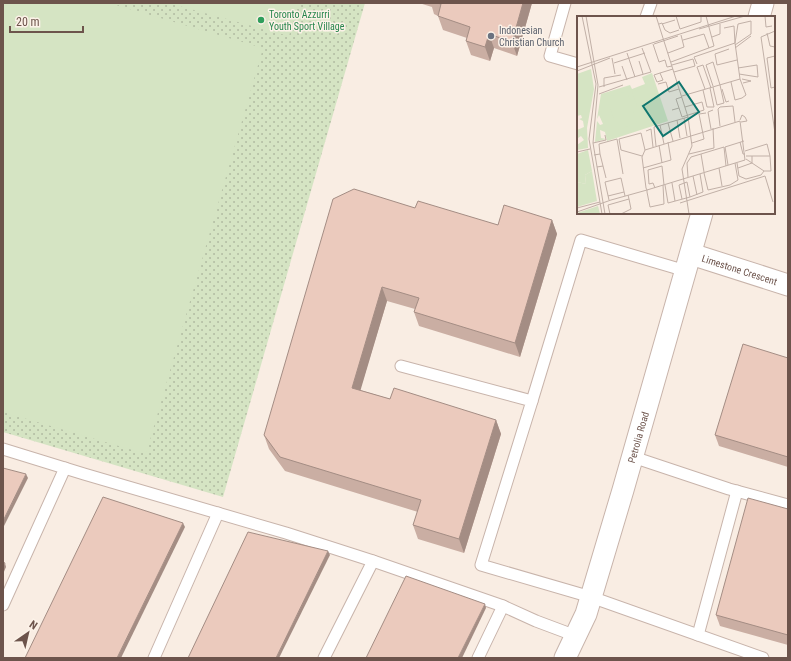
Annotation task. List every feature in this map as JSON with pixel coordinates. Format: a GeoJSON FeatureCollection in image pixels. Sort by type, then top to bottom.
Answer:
{"type":"FeatureCollection","features":[{"type":"Feature","properties":{"kind":"street"},"geometry":{"type":"LineString","coordinates":[[758,16],[762,3]]}},
{"type":"Feature","properties":{"kind":"street","name":"Petrolia Road"},"geometry":{"type":"LineString","coordinates":[[565,658],[586,614],[633,457],[702,214]]}},
{"type":"Feature","properties":{"kind":"street","name":"Limestone Crescent"},"geometry":{"type":"LineString","coordinates":[[688,262],[788,285]]}},
{"type":"Feature","properties":{"kind":"lane"},"geometry":{"type":"LineString","coordinates":[[565,3],[550,56],[577,64]]}},
{"type":"Feature","properties":{"kind":"lane"},"geometry":{"type":"LineString","coordinates":[[646,16],[651,3]]}},
{"type":"Feature","properties":{"kind":"lane"},"geometry":{"type":"LineString","coordinates":[[688,262],[581,240],[482,565],[591,597],[763,658]]}},
{"type":"Feature","properties":{"kind":"lane"},"geometry":{"type":"LineString","coordinates":[[401,366],[532,401]]}},
{"type":"Feature","properties":{"kind":"lane"},"geometry":{"type":"LineString","coordinates":[[3,449],[286,533],[373,561],[503,606],[536,621],[576,636]]}},
{"type":"Feature","properties":{"kind":"lane"},"geometry":{"type":"LineString","coordinates":[[633,457],[737,491],[788,505]]}},
{"type":"Feature","properties":{"kind":"lane"},"geometry":{"type":"LineString","coordinates":[[3,605],[65,468]]}},
{"type":"Feature","properties":{"kind":"lane"},"geometry":{"type":"LineString","coordinates":[[698,635],[737,491]]}},
{"type":"Feature","properties":{"kind":"lane"},"geometry":{"type":"LineString","coordinates":[[154,658],[218,514]]}},
{"type":"Feature","properties":{"kind":"lane"},"geometry":{"type":"LineString","coordinates":[[324,658],[373,561]]}},
{"type":"Feature","properties":{"kind":"lane"},"geometry":{"type":"LineString","coordinates":[[478,658],[503,606]]}},
{"type":"Feature","properties":{"kind":"green space"},"geometry":{"type":"Polygon","coordinates":[[[3,3],[365,3],[223,497],[3,432],[3,3]]]}},
{"type":"Feature","properties":{"kind":"green space"},"geometry":{"type":"Polygon","coordinates":[[[3,3],[109,3],[263,48],[146,454],[3,412],[3,3]]]}},
{"type":"Feature","properties":{"kind":"green space","name":"Toronto Azzurri Youth Sport Village"},"geometry":{"type":"Polygon","coordinates":[[[168,3],[298,3],[289,36],[168,3]]]}},
{"type":"Feature","properties":{"kind":"building","name":"Indonesian Christian Church"},"geometry":{"type":"Polygon","coordinates":[[[437,3],[523,3],[512,42],[489,34],[485,47],[466,41],[470,27],[438,16],[441,4],[437,3]]]}},
{"type":"Feature","properties":{"kind":"building"},"geometry":{"type":"Polygon","coordinates":[[[354,189],[415,208],[418,201],[498,225],[504,205],[552,220],[515,343],[414,312],[419,298],[382,287],[352,388],[390,399],[394,388],[496,420],[459,539],[413,525],[421,500],[280,457],[264,435],[333,199],[354,189]]]}},
{"type":"Feature","properties":{"kind":"building"},"geometry":{"type":"Polygon","coordinates":[[[743,344],[788,358],[788,457],[715,435],[743,344]]]}},
{"type":"Feature","properties":{"kind":"building"},"geometry":{"type":"Polygon","coordinates":[[[3,468],[26,474],[3,521],[3,468]]]}},
{"type":"Feature","properties":{"kind":"building"},"geometry":{"type":"Polygon","coordinates":[[[103,497],[183,523],[117,658],[25,658],[103,497]]]}},
{"type":"Feature","properties":{"kind":"building"},"geometry":{"type":"Polygon","coordinates":[[[748,498],[788,509],[788,635],[716,615],[748,498]]]}},
{"type":"Feature","properties":{"kind":"building"},"geometry":{"type":"Polygon","coordinates":[[[248,532],[328,551],[276,658],[188,658],[248,532]]]}},
{"type":"Feature","properties":{"kind":"building"},"geometry":{"type":"Polygon","coordinates":[[[406,576],[485,604],[458,658],[366,658],[406,576]]]}},
{"type":"Feature","properties":{"kind":"place","name":"Toronto Azzurri Youth Sport Village"},"geometry":{"type":"Point","coordinates":[261,20]}},
{"type":"Feature","properties":{"kind":"place","name":"Indonesian Christian Church"},"geometry":{"type":"Point","coordinates":[491,36]}}]}
